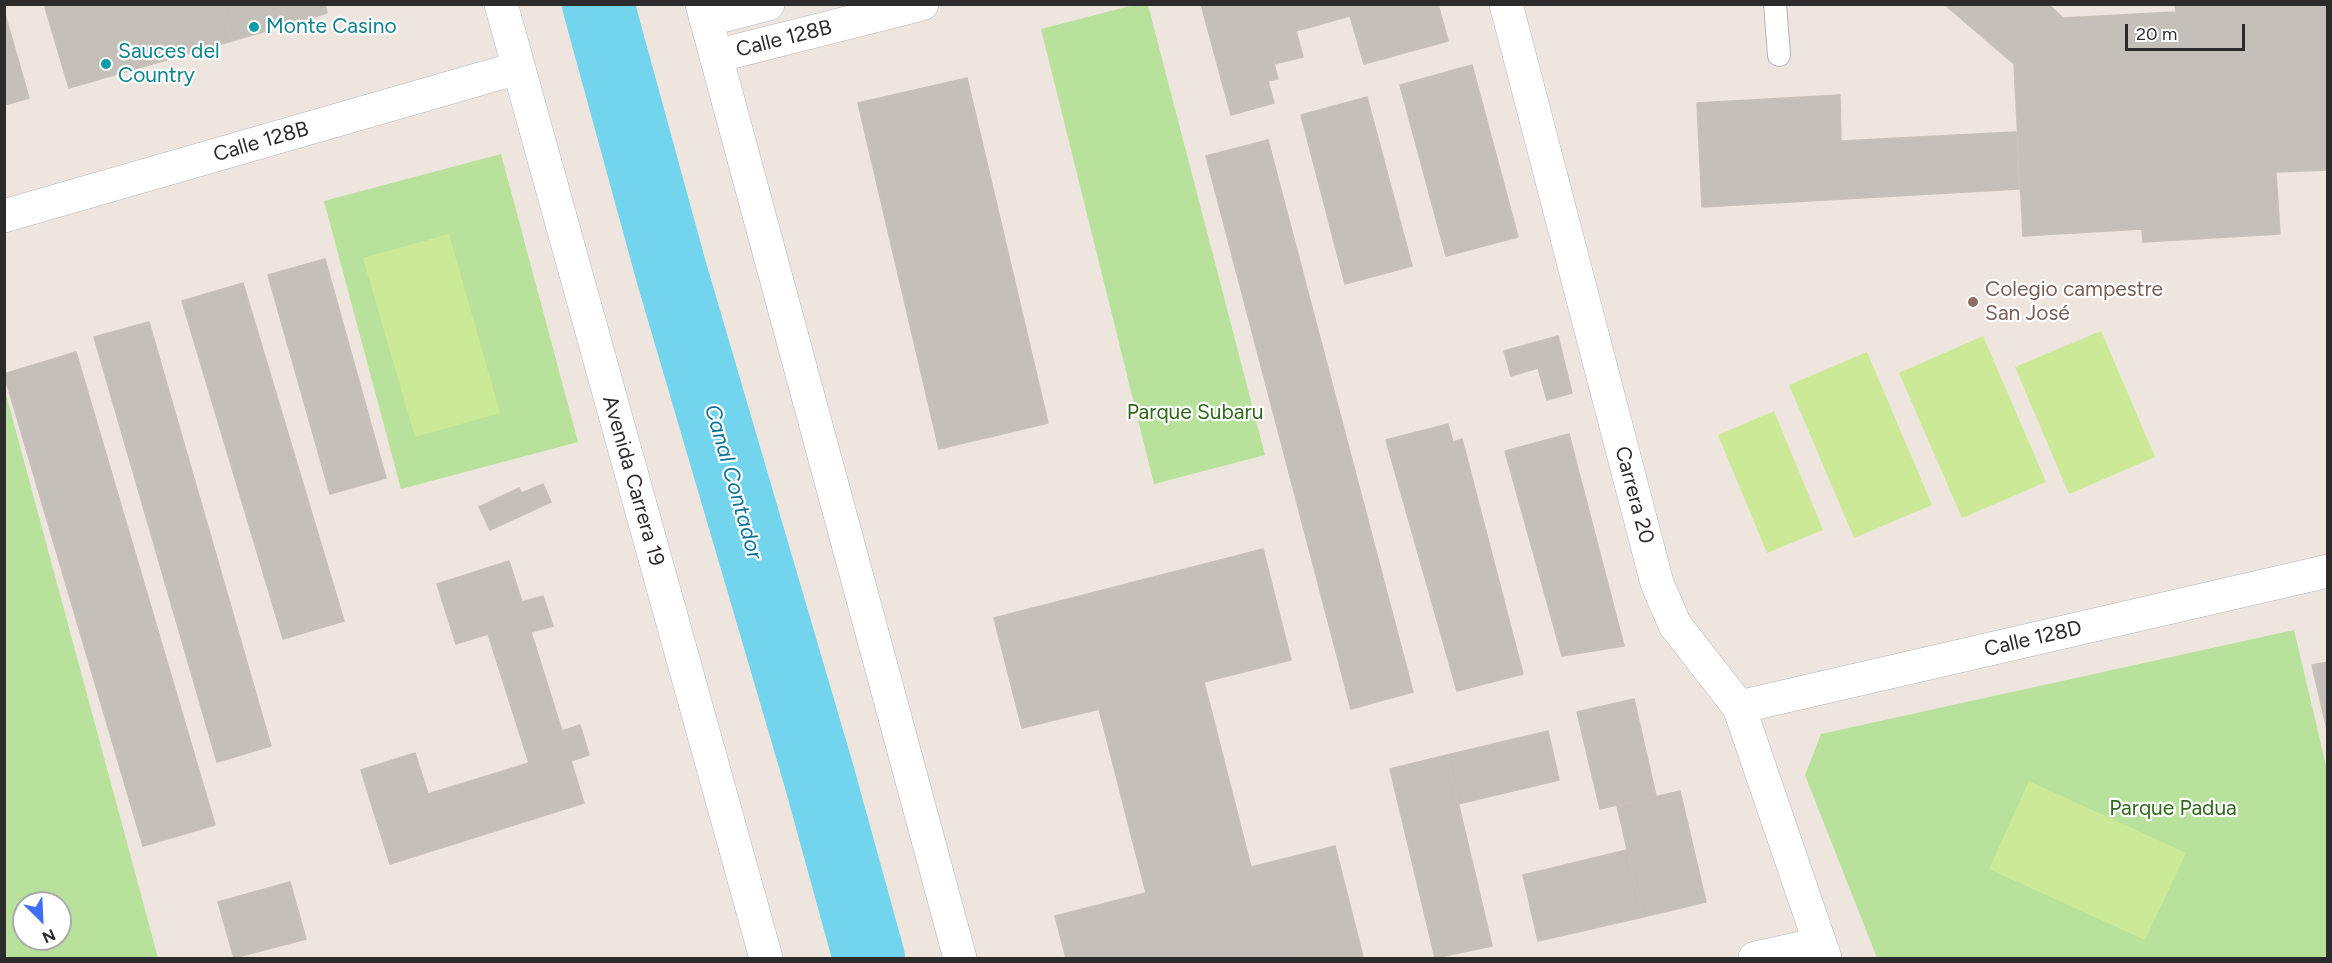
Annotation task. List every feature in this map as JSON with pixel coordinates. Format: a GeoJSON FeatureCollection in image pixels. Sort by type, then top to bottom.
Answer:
{"type":"FeatureCollection","features":[{"type":"Feature","properties":{"kind":"street","name":"Avenida Carrera 19"},"geometry":{"type":"LineString","coordinates":[[501,4],[766,958]]}},
{"type":"Feature","properties":{"kind":"street","name":"Calle 128B"},"geometry":{"type":"LineString","coordinates":[[704,12],[768,4]]}},
{"type":"Feature","properties":{"kind":"street","name":"Calle 128B"},"geometry":{"type":"LineString","coordinates":[[716,56],[922,4]]}},
{"type":"Feature","properties":{"kind":"street","name":"Carrera 20"},"geometry":{"type":"LineString","coordinates":[[1506,4],[1658,583],[1675,625],[1739,707],[1822,951]]}},
{"type":"Feature","properties":{"kind":"street"},"geometry":{"type":"LineString","coordinates":[[704,12],[960,958]]}},
{"type":"Feature","properties":{"kind":"street","name":"Calle 128B"},"geometry":{"type":"LineString","coordinates":[[4,216],[518,68]]}},
{"type":"Feature","properties":{"kind":"street","name":"Calle 128D"},"geometry":{"type":"LineString","coordinates":[[1739,707],[2328,571]]}},
{"type":"Feature","properties":{"kind":"street"},"geometry":{"type":"LineString","coordinates":[[1755,958],[1822,951]]}},
{"type":"Feature","properties":{"kind":"lane"},"geometry":{"type":"LineString","coordinates":[[1775,4],[1779,55]]}},
{"type":"Feature","properties":{"kind":"green space","name":"Parque Subaru"},"geometry":{"type":"Polygon","coordinates":[[[1134,5],[1148,5],[1265,455],[1154,484],[1041,29],[1134,5]]]}},
{"type":"Feature","properties":{"kind":"green space"},"geometry":{"type":"Polygon","coordinates":[[[501,154],[578,442],[401,489],[324,201],[501,154]]]}},
{"type":"Feature","properties":{"kind":"green space"},"geometry":{"type":"Polygon","coordinates":[[[449,234],[500,413],[415,437],[363,258],[449,234]]]}},
{"type":"Feature","properties":{"kind":"green space"},"geometry":{"type":"Polygon","coordinates":[[[2101,331],[2155,457],[2069,494],[2015,367],[2101,331]]]}},
{"type":"Feature","properties":{"kind":"green space"},"geometry":{"type":"Polygon","coordinates":[[[1983,336],[2046,482],[1962,518],[1899,373],[1983,336]]]}},
{"type":"Feature","properties":{"kind":"green space"},"geometry":{"type":"Polygon","coordinates":[[[1867,352],[1932,505],[1854,538],[1789,385],[1867,352]]]}},
{"type":"Feature","properties":{"kind":"green space"},"geometry":{"type":"Polygon","coordinates":[[[4,387],[158,958],[5,958],[4,387]]]}},
{"type":"Feature","properties":{"kind":"green space"},"geometry":{"type":"Polygon","coordinates":[[[1774,411],[1823,530],[1767,553],[1718,435],[1774,411]]]}},
{"type":"Feature","properties":{"kind":"green space","name":"Parque Padua"},"geometry":{"type":"Polygon","coordinates":[[[2294,630],[2327,770],[2327,958],[1877,958],[1805,775],[1821,734],[2294,630]]]}},
{"type":"Feature","properties":{"kind":"green space"},"geometry":{"type":"Polygon","coordinates":[[[2029,781],[2186,853],[2145,940],[1989,869],[2029,781]]]}},
{"type":"Feature","properties":{"kind":"building","name":"Sauces del Country"},"geometry":{"type":"Polygon","coordinates":[[[44,4],[222,4],[232,41],[69,88],[44,4]]]}},
{"type":"Feature","properties":{"kind":"building","name":"Monte Casino"},"geometry":{"type":"Polygon","coordinates":[[[222,4],[325,4],[327,13],[232,41],[222,4]]]}},
{"type":"Feature","properties":{"kind":"building"},"geometry":{"type":"Polygon","coordinates":[[[1201,4],[1438,4],[1448,41],[1364,64],[1350,16],[1296,31],[1303,57],[1274,64],[1278,79],[1268,81],[1274,103],[1231,115],[1201,4]]]}},
{"type":"Feature","properties":{"kind":"building"},"geometry":{"type":"Polygon","coordinates":[[[1944,4],[2048,4],[2063,18],[2176,12],[2175,4],[2328,4],[2328,170],[2276,172],[2280,234],[2143,242],[2142,229],[2023,236],[2014,64],[1944,4]]]}},
{"type":"Feature","properties":{"kind":"building"},"geometry":{"type":"Polygon","coordinates":[[[4,11],[29,98],[4,105],[4,11]]]}},
{"type":"Feature","properties":{"kind":"building"},"geometry":{"type":"Polygon","coordinates":[[[1472,65],[1518,237],[1446,256],[1400,85],[1472,65]]]}},
{"type":"Feature","properties":{"kind":"building"},"geometry":{"type":"Polygon","coordinates":[[[967,78],[1048,423],[939,449],[858,103],[967,78]]]}},
{"type":"Feature","properties":{"kind":"building"},"geometry":{"type":"Polygon","coordinates":[[[1840,95],[1841,141],[2016,132],[2019,189],[1702,207],[1697,103],[1840,95]]]}},
{"type":"Feature","properties":{"kind":"building"},"geometry":{"type":"Polygon","coordinates":[[[1367,97],[1412,266],[1345,284],[1301,115],[1367,97]]]}},
{"type":"Feature","properties":{"kind":"building"},"geometry":{"type":"Polygon","coordinates":[[[1268,140],[1413,692],[1351,709],[1206,156],[1268,140]]]}},
{"type":"Feature","properties":{"kind":"building"},"geometry":{"type":"Polygon","coordinates":[[[325,259],[386,478],[330,494],[268,275],[325,259]]]}},
{"type":"Feature","properties":{"kind":"building"},"geometry":{"type":"Polygon","coordinates":[[[243,283],[344,621],[283,639],[182,301],[243,283]]]}},
{"type":"Feature","properties":{"kind":"building"},"geometry":{"type":"Polygon","coordinates":[[[149,322],[271,746],[217,762],[94,337],[149,322]]]}},
{"type":"Feature","properties":{"kind":"building"},"geometry":{"type":"Polygon","coordinates":[[[1558,336],[1572,393],[1547,400],[1538,368],[1511,376],[1504,351],[1558,336]]]}},
{"type":"Feature","properties":{"kind":"building"},"geometry":{"type":"Polygon","coordinates":[[[76,352],[215,825],[143,846],[4,374],[76,352]]]}},
{"type":"Feature","properties":{"kind":"building"},"geometry":{"type":"Polygon","coordinates":[[[1448,424],[1453,442],[1462,439],[1523,674],[1457,691],[1386,440],[1448,424]]]}},
{"type":"Feature","properties":{"kind":"building"},"geometry":{"type":"Polygon","coordinates":[[[1569,434],[1624,646],[1562,656],[1505,451],[1569,434]]]}},
{"type":"Feature","properties":{"kind":"building"},"geometry":{"type":"Polygon","coordinates":[[[543,484],[551,502],[490,530],[479,507],[519,488],[522,493],[543,484]]]}},
{"type":"Feature","properties":{"kind":"building"},"geometry":{"type":"Polygon","coordinates":[[[1263,549],[1291,660],[1204,682],[1251,867],[1335,846],[1363,957],[1066,958],[1055,916],[1146,893],[1099,709],[1022,728],[994,618],[1263,549]]]}},
{"type":"Feature","properties":{"kind":"building"},"geometry":{"type":"Polygon","coordinates":[[[509,561],[522,602],[543,596],[553,626],[531,632],[562,731],[580,725],[589,755],[571,761],[584,803],[390,864],[361,770],[415,753],[428,794],[529,763],[488,634],[456,644],[437,584],[509,561]]]}},
{"type":"Feature","properties":{"kind":"building"},"geometry":{"type":"Polygon","coordinates":[[[2328,662],[2328,734],[2312,665],[2328,662]]]}},
{"type":"Feature","properties":{"kind":"building"},"geometry":{"type":"Polygon","coordinates":[[[1634,699],[1656,796],[1600,809],[1577,712],[1634,699]]]}},
{"type":"Feature","properties":{"kind":"building"},"geometry":{"type":"Polygon","coordinates":[[[1548,731],[1559,780],[1458,804],[1447,755],[1548,731]]]}},
{"type":"Feature","properties":{"kind":"building"},"geometry":{"type":"Polygon","coordinates":[[[1447,755],[1492,946],[1435,958],[1390,769],[1447,755]]]}},
{"type":"Feature","properties":{"kind":"building"},"geometry":{"type":"Polygon","coordinates":[[[1680,791],[1706,902],[1643,917],[1617,806],[1680,791]]]}},
{"type":"Feature","properties":{"kind":"building"},"geometry":{"type":"Polygon","coordinates":[[[1627,850],[1643,917],[1538,941],[1523,875],[1627,850]]]}},
{"type":"Feature","properties":{"kind":"building"},"geometry":{"type":"Polygon","coordinates":[[[290,882],[306,939],[234,958],[218,902],[290,882]]]}},
{"type":"Feature","properties":{"kind":"waterway","name":"Canal Contador"},"geometry":{"type":"LineString","coordinates":[[598,4],[671,271],[819,776],[869,958]]}},
{"type":"Feature","properties":{"kind":"place","name":"Monte Casino"},"geometry":{"type":"Point","coordinates":[254,27]}},
{"type":"Feature","properties":{"kind":"place","name":"Sauces del Country"},"geometry":{"type":"Point","coordinates":[106,64]}},
{"type":"Feature","properties":{"kind":"place","name":"Colegio campestre San José"},"geometry":{"type":"Point","coordinates":[1973,302]}}]}
